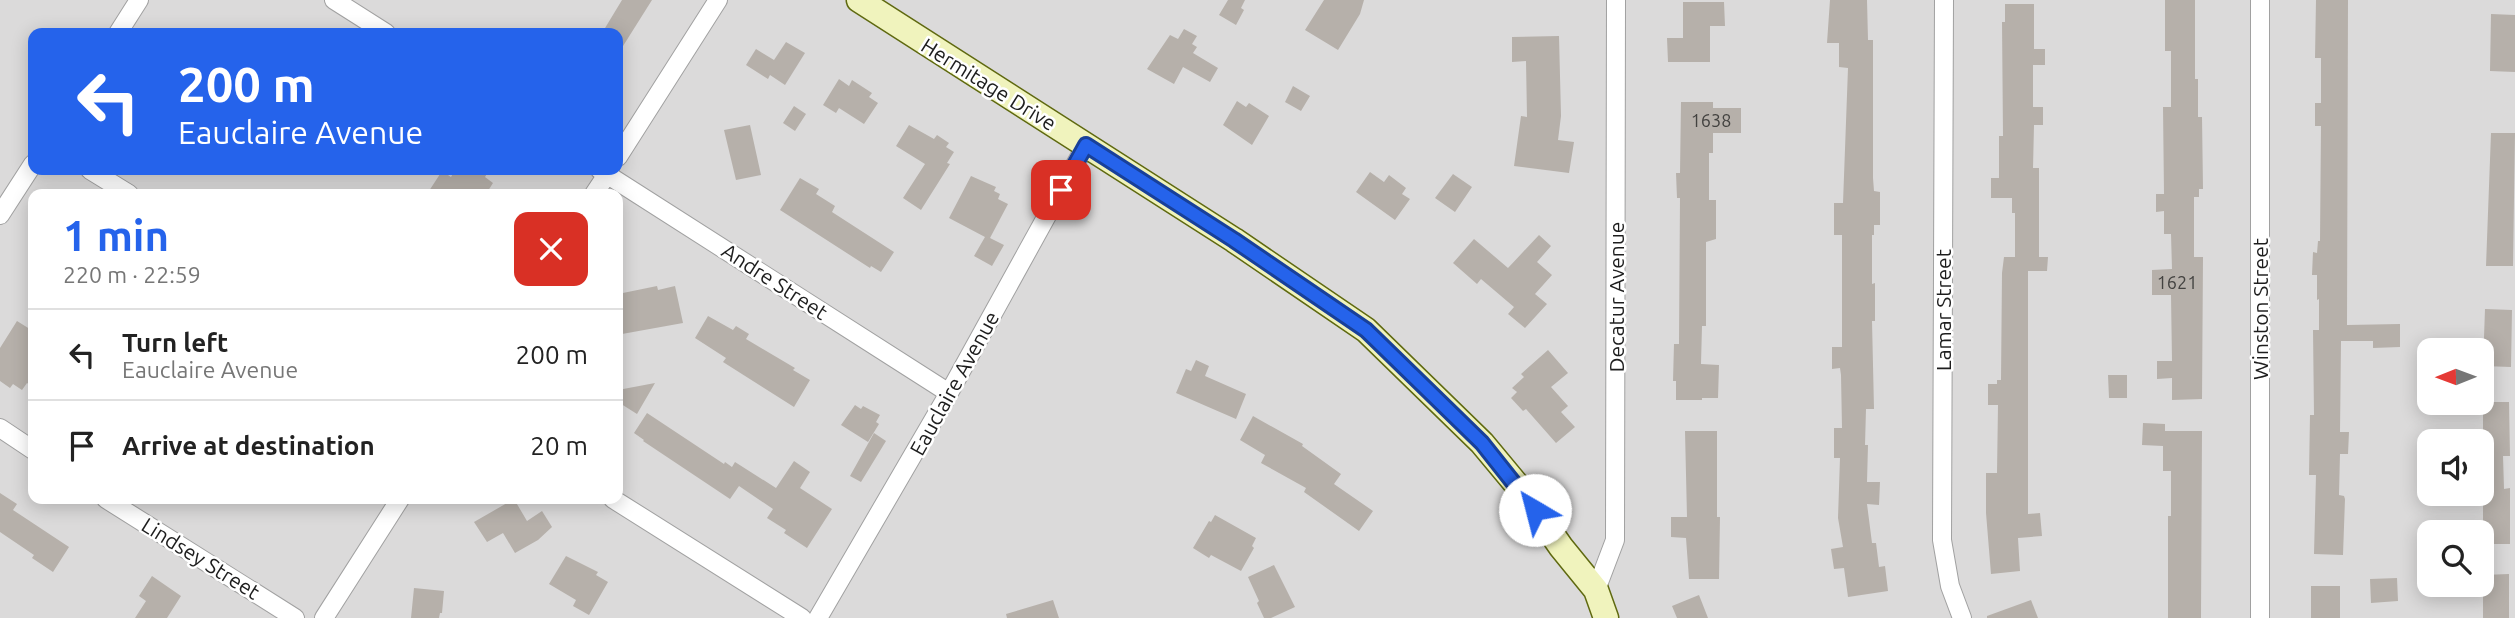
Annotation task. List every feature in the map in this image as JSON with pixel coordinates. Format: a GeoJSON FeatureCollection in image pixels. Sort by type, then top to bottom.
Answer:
{"type":"FeatureCollection","features":[{"type":"Feature","properties":{"kind":"street"},"geometry":{"type":"LineString","coordinates":[[121,28],[139,0]]}},
{"type":"Feature","properties":{"kind":"street"},"geometry":{"type":"LineString","coordinates":[[334,0],[379,28]]}},
{"type":"Feature","properties":{"kind":"street"},"geometry":{"type":"LineString","coordinates":[[623,149],[718,0]]}},
{"type":"Feature","properties":{"kind":"street","name":"Hermitage Drive"},"geometry":{"type":"LineString","coordinates":[[859,0],[1234,240],[1366,330],[1482,443],[1522,491],[1561,547],[1596,590],[1606,618]]}},
{"type":"Feature","properties":{"kind":"street","name":"Decatur Avenue"},"geometry":{"type":"LineString","coordinates":[[1596,590],[1615,540],[1616,0]]}},
{"type":"Feature","properties":{"kind":"street","name":"Lamar Street"},"geometry":{"type":"LineString","coordinates":[[1944,0],[1942,540],[1950,586],[1962,618]]}},
{"type":"Feature","properties":{"kind":"street","name":"Winston Street"},"geometry":{"type":"LineString","coordinates":[[2260,0],[2260,618]]}},
{"type":"Feature","properties":{"kind":"street","name":"Eauclaire Avenue"},"geometry":{"type":"LineString","coordinates":[[818,618],[949,393],[1086,145]]}},
{"type":"Feature","properties":{"kind":"street"},"geometry":{"type":"LineString","coordinates":[[0,215],[28,172]]}},
{"type":"Feature","properties":{"kind":"street"},"geometry":{"type":"LineString","coordinates":[[98,175],[121,189]]}},
{"type":"Feature","properties":{"kind":"street","name":"Andre Street"},"geometry":{"type":"LineString","coordinates":[[612,175],[949,393]]}},
{"type":"Feature","properties":{"kind":"street"},"geometry":{"type":"LineString","coordinates":[[0,428],[28,447]]}},
{"type":"Feature","properties":{"kind":"street","name":"Lindsey Street"},"geometry":{"type":"LineString","coordinates":[[114,504],[295,618]]}},
{"type":"Feature","properties":{"kind":"street"},"geometry":{"type":"LineString","coordinates":[[324,618],[397,504]]}},
{"type":"Feature","properties":{"kind":"street"},"geometry":{"type":"LineString","coordinates":[[621,504],[802,618]]}},
{"type":"Feature","properties":{"kind":"shaded area"},"geometry":{"type":"Polygon","coordinates":[[[0,0],[2515,0],[2515,618],[0,618],[0,0]]]}},
{"type":"Feature","properties":{"kind":"building"},"geometry":{"type":"Polygon","coordinates":[[[622,0],[652,0],[623,46],[623,28],[605,28],[622,0]]]}},
{"type":"Feature","properties":{"kind":"building"},"geometry":{"type":"Polygon","coordinates":[[[1228,0],[1245,0],[1241,8],[1244,10],[1236,25],[1219,15],[1228,0]]]}},
{"type":"Feature","properties":{"kind":"building"},"geometry":{"type":"Polygon","coordinates":[[[1324,0],[1364,0],[1360,14],[1338,50],[1305,30],[1324,0]]]}},
{"type":"Feature","properties":{"kind":"building"},"geometry":{"type":"Polygon","coordinates":[[[1830,0],[1867,0],[1868,40],[1873,40],[1873,178],[1874,191],[1880,192],[1880,225],[1874,225],[1872,235],[1872,284],[1875,283],[1875,321],[1872,321],[1874,409],[1866,409],[1865,445],[1868,445],[1867,482],[1880,482],[1879,505],[1867,504],[1872,543],[1876,543],[1879,567],[1885,566],[1888,591],[1848,597],[1844,568],[1834,569],[1831,549],[1843,547],[1838,518],[1840,458],[1834,458],[1834,428],[1842,428],[1841,375],[1840,368],[1832,369],[1832,347],[1842,347],[1842,235],[1834,235],[1834,203],[1843,203],[1848,68],[1839,67],[1839,43],[1827,43],[1830,0]]]}},
{"type":"Feature","properties":{"kind":"building"},"geometry":{"type":"Polygon","coordinates":[[[2165,0],[2195,0],[2195,79],[2198,79],[2198,117],[2202,117],[2203,189],[2199,189],[2199,197],[2194,197],[2194,257],[2203,257],[2202,399],[2172,400],[2172,378],[2157,379],[2157,361],[2172,361],[2171,295],[2152,295],[2152,270],[2172,269],[2171,234],[2164,234],[2164,211],[2156,212],[2156,194],[2164,194],[2163,107],[2171,107],[2171,51],[2165,51],[2165,0]]]}},
{"type":"Feature","properties":{"kind":"building"},"geometry":{"type":"Polygon","coordinates":[[[2316,0],[2348,0],[2347,325],[2400,324],[2400,347],[2373,348],[2373,341],[2341,341],[2340,432],[2349,432],[2348,454],[2340,454],[2339,495],[2345,499],[2343,555],[2314,554],[2316,475],[2309,475],[2310,415],[2314,415],[2313,330],[2319,330],[2317,275],[2312,275],[2313,252],[2317,253],[2320,241],[2321,126],[2315,126],[2315,103],[2321,103],[2321,58],[2315,58],[2316,0]]]}},
{"type":"Feature","properties":{"kind":"building"},"geometry":{"type":"Polygon","coordinates":[[[1683,2],[1724,2],[1725,26],[1710,26],[1710,62],[1668,62],[1667,38],[1683,38],[1683,2]]]}},
{"type":"Feature","properties":{"kind":"building"},"geometry":{"type":"Polygon","coordinates":[[[2005,4],[2034,4],[2034,49],[2045,49],[2045,65],[2033,65],[2033,107],[2043,107],[2043,125],[2034,125],[2033,168],[2039,168],[2039,257],[2048,257],[2047,271],[2028,271],[2028,514],[2040,513],[2042,536],[2018,538],[2020,571],[1991,574],[1986,473],[1997,473],[1998,405],[1988,405],[1988,384],[1997,384],[1997,380],[2001,380],[2002,273],[2004,257],[2015,257],[2015,213],[2012,213],[2012,198],[1991,198],[1991,178],[1999,178],[1999,136],[2003,136],[2002,22],[2005,22],[2005,4]]]}},
{"type":"Feature","properties":{"kind":"building"},"geometry":{"type":"Polygon","coordinates":[[[2491,14],[2515,15],[2515,72],[2490,71],[2491,14]]]}},
{"type":"Feature","properties":{"kind":"building"},"geometry":{"type":"Polygon","coordinates":[[[1184,29],[1197,36],[1192,44],[1197,47],[1193,53],[1218,68],[1210,82],[1183,67],[1174,84],[1147,69],[1170,35],[1178,39],[1184,29]]]}},
{"type":"Feature","properties":{"kind":"building"},"geometry":{"type":"Polygon","coordinates":[[[1559,36],[1561,116],[1558,140],[1574,142],[1569,173],[1514,166],[1521,116],[1527,117],[1526,61],[1512,62],[1512,37],[1559,36]]]}},
{"type":"Feature","properties":{"kind":"building"},"geometry":{"type":"Polygon","coordinates":[[[786,42],[805,53],[785,85],[770,75],[768,79],[746,65],[756,49],[774,60],[786,42]]]}},
{"type":"Feature","properties":{"kind":"building"},"geometry":{"type":"Polygon","coordinates":[[[839,79],[849,86],[852,80],[872,93],[869,97],[878,103],[864,124],[839,108],[836,113],[823,105],[839,79]]]}},
{"type":"Feature","properties":{"kind":"building"},"geometry":{"type":"Polygon","coordinates":[[[1293,86],[1310,96],[1301,111],[1285,102],[1293,86]]]}},
{"type":"Feature","properties":{"kind":"building"},"geometry":{"type":"Polygon","coordinates":[[[1237,101],[1246,107],[1249,103],[1269,116],[1252,145],[1223,125],[1237,101]]]}},
{"type":"Feature","properties":{"kind":"building"},"geometry":{"type":"Polygon","coordinates":[[[1681,102],[1713,102],[1713,108],[1741,108],[1741,133],[1713,133],[1713,153],[1709,153],[1709,200],[1716,200],[1716,239],[1706,242],[1706,326],[1702,326],[1701,364],[1719,365],[1718,398],[1702,400],[1676,400],[1676,381],[1673,381],[1674,344],[1679,344],[1680,198],[1677,198],[1676,173],[1680,173],[1681,102]]]}},
{"type":"Feature","properties":{"kind":"building"},"geometry":{"type":"Polygon","coordinates":[[[794,106],[806,114],[795,131],[783,123],[794,106]]]}},
{"type":"Feature","properties":{"kind":"building"},"geometry":{"type":"Polygon","coordinates":[[[750,125],[761,175],[736,180],[724,130],[750,125]]]}},
{"type":"Feature","properties":{"kind":"building"},"geometry":{"type":"Polygon","coordinates":[[[909,125],[934,139],[937,135],[949,143],[946,147],[954,152],[947,163],[950,164],[921,210],[903,198],[925,164],[896,146],[909,125]]]}},
{"type":"Feature","properties":{"kind":"building"},"geometry":{"type":"Polygon","coordinates":[[[2491,133],[2515,133],[2513,266],[2486,266],[2491,133]]]}},
{"type":"Feature","properties":{"kind":"building"},"geometry":{"type":"Polygon","coordinates":[[[1370,172],[1384,182],[1389,175],[1406,188],[1402,194],[1410,199],[1395,220],[1356,192],[1370,172]]]}},
{"type":"Feature","properties":{"kind":"building"},"geometry":{"type":"Polygon","coordinates":[[[1453,174],[1472,187],[1455,212],[1435,198],[1453,174]]]}},
{"type":"Feature","properties":{"kind":"building"},"geometry":{"type":"Polygon","coordinates":[[[439,175],[486,175],[485,177],[493,183],[489,189],[430,189],[439,175]]]}},
{"type":"Feature","properties":{"kind":"building"},"geometry":{"type":"Polygon","coordinates":[[[971,176],[996,187],[994,191],[1000,194],[998,199],[1008,204],[990,238],[1004,245],[992,266],[974,256],[985,237],[949,218],[971,176]]]}},
{"type":"Feature","properties":{"kind":"building"},"geometry":{"type":"Polygon","coordinates":[[[800,178],[819,189],[816,194],[835,206],[832,212],[894,252],[881,272],[871,266],[870,268],[780,210],[800,178]]]}},
{"type":"Feature","properties":{"kind":"building"},"geometry":{"type":"Polygon","coordinates":[[[1539,235],[1551,246],[1537,262],[1552,275],[1535,294],[1547,304],[1525,328],[1508,314],[1514,307],[1481,279],[1477,284],[1453,263],[1474,239],[1508,268],[1539,235]]]}},
{"type":"Feature","properties":{"kind":"building"},"geometry":{"type":"Polygon","coordinates":[[[657,286],[658,290],[675,286],[683,323],[623,334],[623,293],[657,286]]]}},
{"type":"Feature","properties":{"kind":"building"},"geometry":{"type":"Polygon","coordinates":[[[2485,309],[2512,310],[2511,367],[2494,366],[2494,338],[2484,338],[2485,309]]]}},
{"type":"Feature","properties":{"kind":"building"},"geometry":{"type":"Polygon","coordinates":[[[708,316],[733,330],[736,326],[749,334],[746,339],[810,380],[794,407],[723,362],[726,358],[695,338],[708,316]]]}},
{"type":"Feature","properties":{"kind":"building"},"geometry":{"type":"Polygon","coordinates":[[[17,321],[28,328],[28,384],[22,390],[13,384],[10,388],[0,381],[0,348],[17,321]]]}},
{"type":"Feature","properties":{"kind":"building"},"geometry":{"type":"Polygon","coordinates":[[[1548,350],[1568,373],[1551,387],[1568,406],[1561,412],[1575,427],[1556,443],[1526,409],[1523,411],[1511,398],[1517,392],[1512,388],[1524,377],[1521,374],[1548,350]]]}},
{"type":"Feature","properties":{"kind":"building"},"geometry":{"type":"Polygon","coordinates":[[[1196,360],[1209,366],[1205,376],[1246,394],[1236,419],[1176,393],[1186,369],[1191,371],[1196,360]]]}},
{"type":"Feature","properties":{"kind":"building"},"geometry":{"type":"Polygon","coordinates":[[[2108,375],[2127,375],[2127,398],[2109,398],[2108,375]]]}},
{"type":"Feature","properties":{"kind":"building"},"geometry":{"type":"Polygon","coordinates":[[[655,383],[637,414],[623,405],[623,389],[655,383]]]}},
{"type":"Feature","properties":{"kind":"building"},"geometry":{"type":"Polygon","coordinates":[[[2494,402],[2509,402],[2510,456],[2503,456],[2504,489],[2510,488],[2510,544],[2494,544],[2494,520],[2483,520],[2483,506],[2494,506],[2494,429],[2483,429],[2483,415],[2494,415],[2494,402]]]}},
{"type":"Feature","properties":{"kind":"building"},"geometry":{"type":"Polygon","coordinates":[[[855,405],[880,415],[876,422],[879,424],[868,442],[841,425],[855,405]]]}},
{"type":"Feature","properties":{"kind":"building"},"geometry":{"type":"Polygon","coordinates":[[[647,413],[724,464],[725,462],[732,467],[735,462],[776,488],[794,461],[810,472],[800,488],[832,509],[807,548],[767,518],[773,509],[739,486],[730,499],[643,441],[634,433],[647,413]]]}},
{"type":"Feature","properties":{"kind":"building"},"geometry":{"type":"Polygon","coordinates":[[[1253,416],[1303,444],[1302,446],[1341,474],[1334,484],[1373,511],[1359,531],[1304,492],[1306,488],[1261,463],[1265,455],[1240,440],[1253,416]]]}},
{"type":"Feature","properties":{"kind":"building"},"geometry":{"type":"Polygon","coordinates":[[[2143,423],[2165,424],[2165,431],[2202,431],[2201,618],[2168,618],[2171,471],[2163,471],[2163,446],[2142,445],[2143,423]]]}},
{"type":"Feature","properties":{"kind":"building"},"geometry":{"type":"Polygon","coordinates":[[[1685,431],[1717,431],[1719,579],[1689,579],[1686,538],[1671,537],[1671,517],[1687,517],[1685,431]]]}},
{"type":"Feature","properties":{"kind":"building"},"geometry":{"type":"Polygon","coordinates":[[[874,433],[886,441],[861,482],[850,476],[874,433]]]}},
{"type":"Feature","properties":{"kind":"building"},"geometry":{"type":"Polygon","coordinates":[[[0,493],[17,504],[13,510],[69,547],[53,572],[32,558],[34,555],[0,532],[0,493]]]}},
{"type":"Feature","properties":{"kind":"building"},"geometry":{"type":"Polygon","coordinates":[[[505,504],[517,504],[527,521],[542,511],[552,527],[538,540],[515,553],[503,533],[487,542],[474,522],[505,504]]]}},
{"type":"Feature","properties":{"kind":"building"},"geometry":{"type":"Polygon","coordinates":[[[1215,515],[1256,538],[1252,546],[1254,548],[1241,571],[1211,555],[1209,558],[1193,548],[1215,515]]]}},
{"type":"Feature","properties":{"kind":"building"},"geometry":{"type":"Polygon","coordinates":[[[566,556],[598,572],[596,575],[608,582],[589,615],[573,606],[576,600],[549,584],[566,556]]]}},
{"type":"Feature","properties":{"kind":"building"},"geometry":{"type":"Polygon","coordinates":[[[1274,565],[1295,607],[1271,618],[1264,618],[1248,577],[1274,565]]]}},
{"type":"Feature","properties":{"kind":"building"},"geometry":{"type":"Polygon","coordinates":[[[2509,574],[2509,618],[2483,618],[2483,597],[2494,597],[2494,575],[2509,574]]]}},
{"type":"Feature","properties":{"kind":"building"},"geometry":{"type":"Polygon","coordinates":[[[152,576],[181,596],[167,618],[135,618],[146,601],[139,596],[152,576]]]}},
{"type":"Feature","properties":{"kind":"building"},"geometry":{"type":"Polygon","coordinates":[[[2397,578],[2398,601],[2371,603],[2370,579],[2397,578]]]}},
{"type":"Feature","properties":{"kind":"building"},"geometry":{"type":"Polygon","coordinates":[[[2311,586],[2340,586],[2340,618],[2311,618],[2311,586]]]}},
{"type":"Feature","properties":{"kind":"building"},"geometry":{"type":"Polygon","coordinates":[[[414,588],[444,591],[439,618],[411,618],[414,588]]]}},
{"type":"Feature","properties":{"kind":"building"},"geometry":{"type":"Polygon","coordinates":[[[1699,595],[1708,618],[1677,618],[1672,606],[1699,595]]]}},
{"type":"Feature","properties":{"kind":"building"},"geometry":{"type":"Polygon","coordinates":[[[1053,600],[1059,618],[1007,618],[1006,614],[1053,600]]]}},
{"type":"Feature","properties":{"kind":"building"},"geometry":{"type":"Polygon","coordinates":[[[2031,600],[2038,618],[1987,618],[1987,616],[2031,600]]]}},
{"type":"Feature","properties":{"kind":"route"},"geometry":{"type":"LineString","coordinates":[[1061,190],[1086,145],[1234,240],[1366,330],[1482,443],[1535,510]]}}]}
